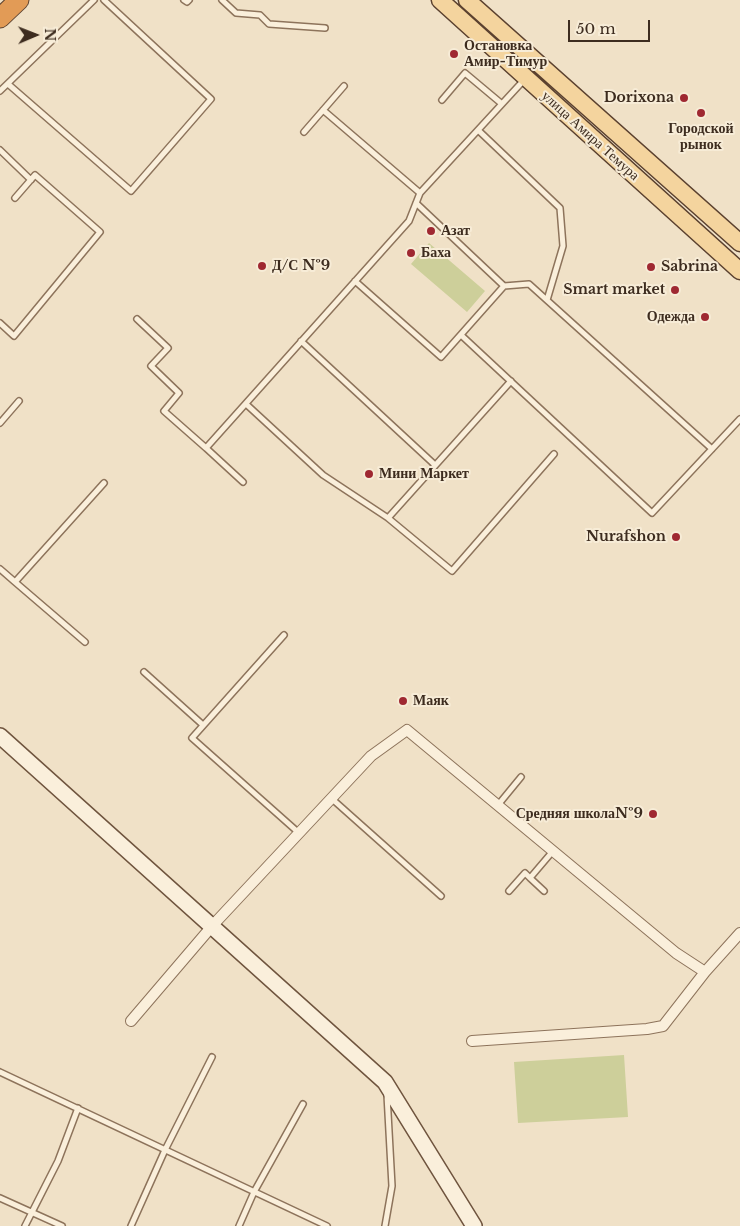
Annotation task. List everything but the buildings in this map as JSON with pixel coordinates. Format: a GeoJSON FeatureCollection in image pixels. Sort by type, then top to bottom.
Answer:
{"type":"FeatureCollection","features":[{"type":"Feature","properties":{"kind":"highway"},"geometry":{"type":"LineString","coordinates":[[0,18],[19,0]]}},
{"type":"Feature","properties":{"kind":"main road","name":"улица Амира Темура"},"geometry":{"type":"LineString","coordinates":[[440,0],[740,272]]}},
{"type":"Feature","properties":{"kind":"main road","name":"улица Амира Темура"},"geometry":{"type":"LineString","coordinates":[[467,0],[740,243]]}},
{"type":"Feature","properties":{"kind":"main road"},"geometry":{"type":"LineString","coordinates":[[628,171],[642,155]]}},
{"type":"Feature","properties":{"kind":"street"},"geometry":{"type":"LineString","coordinates":[[131,1021],[212,925],[331,798],[371,756],[407,730],[676,953],[705,972]]}},
{"type":"Feature","properties":{"kind":"street"},"geometry":{"type":"LineString","coordinates":[[0,736],[386,1082],[474,1226]]}},
{"type":"Feature","properties":{"kind":"street"},"geometry":{"type":"LineString","coordinates":[[472,1041],[647,1029],[664,1026],[705,972],[740,933]]}},
{"type":"Feature","properties":{"kind":"lane"},"geometry":{"type":"LineString","coordinates":[[0,91],[94,0]]}},
{"type":"Feature","properties":{"kind":"lane"},"geometry":{"type":"LineString","coordinates":[[8,84],[131,190],[211,99],[104,0]]}},
{"type":"Feature","properties":{"kind":"lane"},"geometry":{"type":"LineString","coordinates":[[184,0],[187,2],[189,0]]}},
{"type":"Feature","properties":{"kind":"lane"},"geometry":{"type":"LineString","coordinates":[[222,0],[236,13],[260,16],[269,24],[325,28]]}},
{"type":"Feature","properties":{"kind":"lane"},"geometry":{"type":"LineString","coordinates":[[442,100],[465,73],[502,104]]}},
{"type":"Feature","properties":{"kind":"lane"},"geometry":{"type":"LineString","coordinates":[[206,448],[409,221],[420,193],[526,78]]}},
{"type":"Feature","properties":{"kind":"lane"},"geometry":{"type":"LineString","coordinates":[[304,132],[344,86]]}},
{"type":"Feature","properties":{"kind":"lane"},"geometry":{"type":"LineString","coordinates":[[323,110],[420,193]]}},
{"type":"Feature","properties":{"kind":"lane"},"geometry":{"type":"LineString","coordinates":[[478,130],[560,208],[563,246],[547,300]]}},
{"type":"Feature","properties":{"kind":"lane"},"geometry":{"type":"LineString","coordinates":[[0,150],[32,180]]}},
{"type":"Feature","properties":{"kind":"lane"},"geometry":{"type":"LineString","coordinates":[[0,323],[14,336],[100,232],[36,176],[15,198]]}},
{"type":"Feature","properties":{"kind":"lane"},"geometry":{"type":"LineString","coordinates":[[416,204],[504,286]]}},
{"type":"Feature","properties":{"kind":"lane"},"geometry":{"type":"LineString","coordinates":[[355,281],[442,357],[504,286],[528,284],[712,449]]}},
{"type":"Feature","properties":{"kind":"lane"},"geometry":{"type":"LineString","coordinates":[[137,319],[168,348],[151,366],[179,393],[164,410],[243,482]]}},
{"type":"Feature","properties":{"kind":"lane"},"geometry":{"type":"LineString","coordinates":[[461,335],[652,513],[740,419]]}},
{"type":"Feature","properties":{"kind":"lane"},"geometry":{"type":"LineString","coordinates":[[301,342],[435,465]]}},
{"type":"Feature","properties":{"kind":"lane"},"geometry":{"type":"LineString","coordinates":[[388,518],[511,382]]}},
{"type":"Feature","properties":{"kind":"lane"},"geometry":{"type":"LineString","coordinates":[[0,422],[19,401]]}},
{"type":"Feature","properties":{"kind":"lane"},"geometry":{"type":"LineString","coordinates":[[246,404],[323,475],[388,518],[452,571],[554,454]]}},
{"type":"Feature","properties":{"kind":"lane"},"geometry":{"type":"LineString","coordinates":[[16,582],[104,483]]}},
{"type":"Feature","properties":{"kind":"lane"},"geometry":{"type":"LineString","coordinates":[[0,569],[85,642]]}},
{"type":"Feature","properties":{"kind":"lane"},"geometry":{"type":"LineString","coordinates":[[284,635],[192,738],[299,833]]}},
{"type":"Feature","properties":{"kind":"lane"},"geometry":{"type":"LineString","coordinates":[[144,672],[204,725]]}},
{"type":"Feature","properties":{"kind":"lane"},"geometry":{"type":"LineString","coordinates":[[498,805],[521,777]]}},
{"type":"Feature","properties":{"kind":"lane"},"geometry":{"type":"LineString","coordinates":[[331,798],[441,896]]}},
{"type":"Feature","properties":{"kind":"lane"},"geometry":{"type":"LineString","coordinates":[[530,878],[553,851]]}},
{"type":"Feature","properties":{"kind":"lane"},"geometry":{"type":"LineString","coordinates":[[509,891],[525,873],[544,891]]}},
{"type":"Feature","properties":{"kind":"lane"},"geometry":{"type":"LineString","coordinates":[[131,1226],[165,1150],[212,1058]]}},
{"type":"Feature","properties":{"kind":"lane"},"geometry":{"type":"LineString","coordinates":[[0,1072],[326,1226]]}},
{"type":"Feature","properties":{"kind":"lane"},"geometry":{"type":"LineString","coordinates":[[385,1226],[392,1186],[386,1082]]}},
{"type":"Feature","properties":{"kind":"lane"},"geometry":{"type":"LineString","coordinates":[[239,1226],[254,1192],[303,1104]]}},
{"type":"Feature","properties":{"kind":"lane"},"geometry":{"type":"LineString","coordinates":[[25,1226],[58,1161],[78,1108]]}},
{"type":"Feature","properties":{"kind":"lane"},"geometry":{"type":"LineString","coordinates":[[0,1198],[62,1226]]}},
{"type":"Feature","properties":{"kind":"green space"},"geometry":{"type":"Polygon","coordinates":[[[429,243],[485,291],[467,312],[411,264],[429,243]]]}},
{"type":"Feature","properties":{"kind":"green space"},"geometry":{"type":"Polygon","coordinates":[[[624,1055],[628,1117],[518,1123],[514,1062],[624,1055]]]}},
{"type":"Feature","properties":{"kind":"place","name":"Остановка Амир-Тимур"},"geometry":{"type":"Point","coordinates":[454,54]}},
{"type":"Feature","properties":{"kind":"place","name":"Dorixona"},"geometry":{"type":"Point","coordinates":[684,98]}},
{"type":"Feature","properties":{"kind":"place","name":"Городской рынок"},"geometry":{"type":"Point","coordinates":[701,113]}},
{"type":"Feature","properties":{"kind":"place","name":"Азат"},"geometry":{"type":"Point","coordinates":[431,231]}},
{"type":"Feature","properties":{"kind":"place","name":"Баха"},"geometry":{"type":"Point","coordinates":[411,253]}},
{"type":"Feature","properties":{"kind":"place","name":"Д/С №9"},"geometry":{"type":"Point","coordinates":[262,266]}},
{"type":"Feature","properties":{"kind":"place","name":"Sabrina"},"geometry":{"type":"Point","coordinates":[651,267]}},
{"type":"Feature","properties":{"kind":"place","name":"Smart market"},"geometry":{"type":"Point","coordinates":[675,290]}},
{"type":"Feature","properties":{"kind":"place","name":"Одежда"},"geometry":{"type":"Point","coordinates":[705,317]}},
{"type":"Feature","properties":{"kind":"place","name":"Мини Маркет"},"geometry":{"type":"Point","coordinates":[369,474]}},
{"type":"Feature","properties":{"kind":"place","name":"Nurafshon"},"geometry":{"type":"Point","coordinates":[676,537]}},
{"type":"Feature","properties":{"kind":"place","name":"Маяк"},"geometry":{"type":"Point","coordinates":[403,701]}},
{"type":"Feature","properties":{"kind":"place","name":"Средняя школа№9"},"geometry":{"type":"Point","coordinates":[653,814]}}]}
